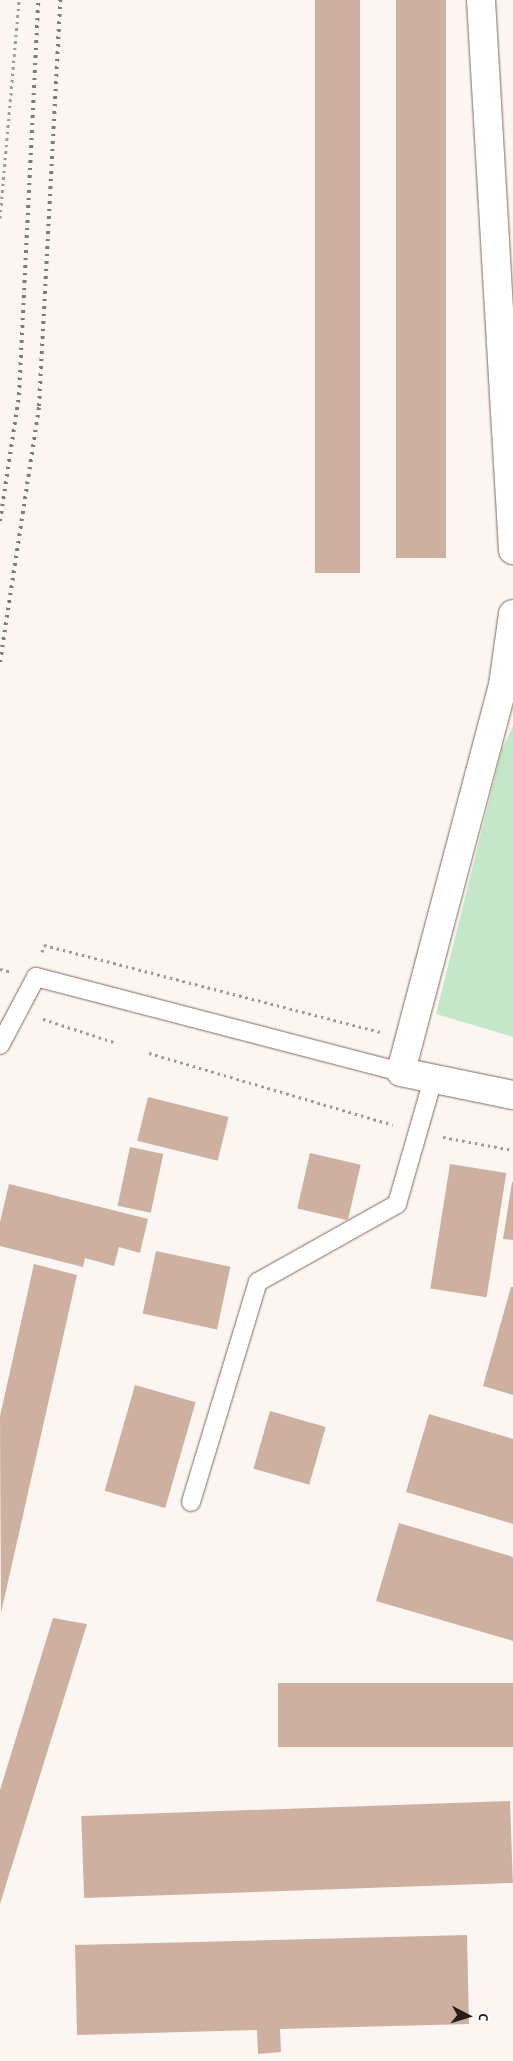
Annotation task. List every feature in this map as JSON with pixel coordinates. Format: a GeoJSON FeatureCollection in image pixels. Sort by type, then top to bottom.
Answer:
{"type":"FeatureCollection","features":[{"type":"Feature","properties":{"kind":"street"},"geometry":{"type":"LineString","coordinates":[[481,0],[513,550]]}},
{"type":"Feature","properties":{"kind":"street"},"geometry":{"type":"LineString","coordinates":[[513,614],[502,685],[401,1072],[513,1095]]}},
{"type":"Feature","properties":{"kind":"lane"},"geometry":{"type":"LineString","coordinates":[[0,1045],[36,977],[401,1072]]}},
{"type":"Feature","properties":{"kind":"lane"},"geometry":{"type":"LineString","coordinates":[[191,1502],[258,1282],[396,1204],[433,1080]]}},
{"type":"Feature","properties":{"kind":"path"},"geometry":{"type":"LineString","coordinates":[[0,218],[19,0]]}},
{"type":"Feature","properties":{"kind":"path"},"geometry":{"type":"LineString","coordinates":[[44,945],[381,1032]]}},
{"type":"Feature","properties":{"kind":"path"},"geometry":{"type":"LineString","coordinates":[[36,977],[35,1016],[117,1043]]}},
{"type":"Feature","properties":{"kind":"path"},"geometry":{"type":"LineString","coordinates":[[149,1054],[398,1127]]}},
{"type":"Feature","properties":{"kind":"path"},"geometry":{"type":"LineString","coordinates":[[442,1137],[513,1150]]}},
{"type":"Feature","properties":{"kind":"green space"},"geometry":{"type":"Polygon","coordinates":[[[513,726],[513,1037],[436,1014],[502,749],[513,726]]]}},
{"type":"Feature","properties":{"kind":"building"},"geometry":{"type":"Polygon","coordinates":[[[315,0],[360,0],[360,573],[315,573],[315,0]]]}},
{"type":"Feature","properties":{"kind":"building"},"geometry":{"type":"Polygon","coordinates":[[[396,0],[446,0],[446,558],[396,558],[396,0]]]}},
{"type":"Feature","properties":{"kind":"building"},"geometry":{"type":"Polygon","coordinates":[[[148,1097],[229,1117],[218,1161],[137,1141],[148,1097]]]}},
{"type":"Feature","properties":{"kind":"building"},"geometry":{"type":"Polygon","coordinates":[[[130,1147],[163,1154],[151,1213],[118,1206],[130,1147]]]}},
{"type":"Feature","properties":{"kind":"building"},"geometry":{"type":"Polygon","coordinates":[[[310,1153],[361,1165],[348,1220],[297,1209],[310,1153]]]}},
{"type":"Feature","properties":{"kind":"building"},"geometry":{"type":"Polygon","coordinates":[[[450,1164],[506,1173],[487,1297],[430,1288],[450,1164]]]}},
{"type":"Feature","properties":{"kind":"building"},"geometry":{"type":"Polygon","coordinates":[[[513,1182],[513,1240],[503,1239],[513,1182]]]}},
{"type":"Feature","properties":{"kind":"building"},"geometry":{"type":"Polygon","coordinates":[[[9,1184],[148,1219],[140,1253],[119,1247],[114,1266],[85,1258],[83,1267],[0,1246],[0,1222],[9,1184]]]}},
{"type":"Feature","properties":{"kind":"building"},"geometry":{"type":"Polygon","coordinates":[[[156,1251],[230,1267],[217,1329],[143,1314],[156,1251]]]}},
{"type":"Feature","properties":{"kind":"building"},"geometry":{"type":"Polygon","coordinates":[[[34,1264],[77,1275],[1,1613],[0,1416],[34,1264]]]}},
{"type":"Feature","properties":{"kind":"building"},"geometry":{"type":"Polygon","coordinates":[[[511,1287],[513,1287],[513,1395],[483,1386],[511,1287]]]}},
{"type":"Feature","properties":{"kind":"building"},"geometry":{"type":"Polygon","coordinates":[[[135,1385],[196,1402],[165,1508],[105,1491],[135,1385]]]}},
{"type":"Feature","properties":{"kind":"building"},"geometry":{"type":"Polygon","coordinates":[[[270,1411],[326,1427],[309,1485],[253,1469],[270,1411]]]}},
{"type":"Feature","properties":{"kind":"building"},"geometry":{"type":"Polygon","coordinates":[[[429,1414],[513,1439],[513,1524],[406,1492],[429,1414]]]}},
{"type":"Feature","properties":{"kind":"building"},"geometry":{"type":"Polygon","coordinates":[[[399,1523],[513,1557],[513,1641],[376,1601],[399,1523]]]}},
{"type":"Feature","properties":{"kind":"building"},"geometry":{"type":"Polygon","coordinates":[[[53,1618],[87,1624],[0,1904],[0,1790],[53,1618]]]}},
{"type":"Feature","properties":{"kind":"building"},"geometry":{"type":"Polygon","coordinates":[[[278,1683],[513,1683],[513,1747],[278,1747],[278,1683]]]}},
{"type":"Feature","properties":{"kind":"building"},"geometry":{"type":"Polygon","coordinates":[[[510,1801],[513,1883],[84,1898],[81,1816],[510,1801]]]}},
{"type":"Feature","properties":{"kind":"building"},"geometry":{"type":"Polygon","coordinates":[[[467,1935],[469,2024],[280,2029],[281,2052],[258,2054],[257,2030],[77,2035],[75,1945],[467,1935]]]}},
{"type":"Feature","properties":{"kind":"railway"},"geometry":{"type":"LineString","coordinates":[[0,521],[19,395],[38,0]]}},
{"type":"Feature","properties":{"kind":"railway"},"geometry":{"type":"LineString","coordinates":[[0,662],[39,406],[60,0]]}}]}
